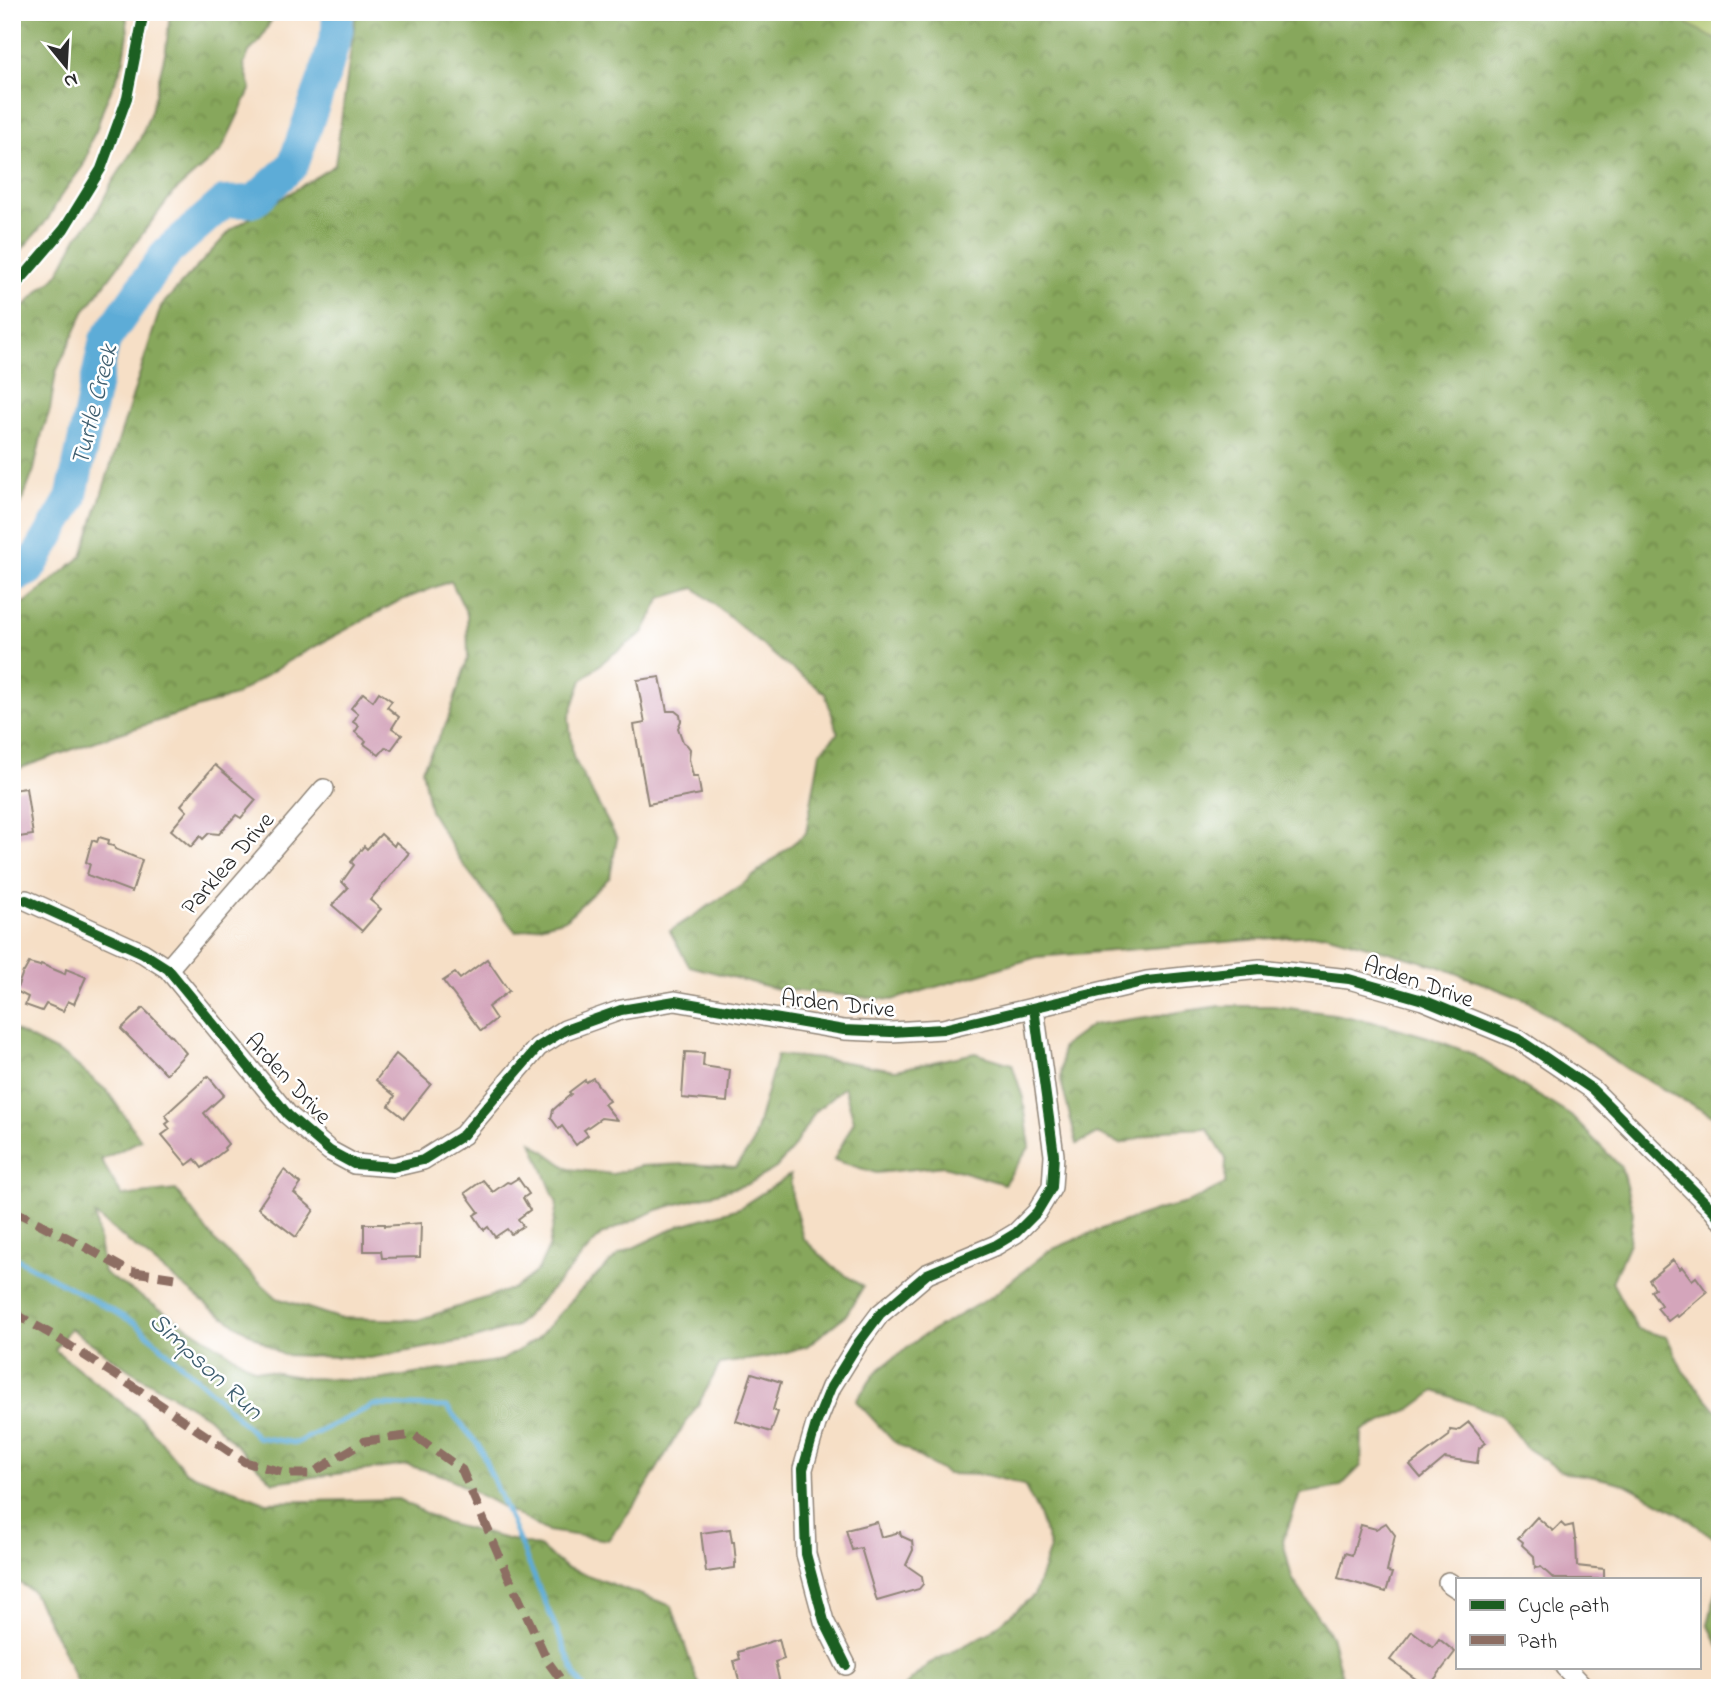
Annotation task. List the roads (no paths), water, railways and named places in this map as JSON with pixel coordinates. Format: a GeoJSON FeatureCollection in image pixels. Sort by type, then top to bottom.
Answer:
{"type":"FeatureCollection","features":[{"type":"Feature","properties":{"kind":"street","name":"Parklea Drive"},"geometry":{"type":"LineString","coordinates":[[168,969],[324,789]]}},
{"type":"Feature","properties":{"kind":"street","name":"Arden Drive"},"geometry":{"type":"LineString","coordinates":[[26,900],[143,953],[168,969],[288,1115],[330,1151],[354,1164],[393,1167],[423,1160],[463,1135],[538,1047],[565,1030],[621,1010],[675,1001],[844,1030],[891,1032],[943,1029],[1147,981],[1260,969],[1349,979],[1423,1000],[1518,1039],[1592,1089],[1720,1219]]}},
{"type":"Feature","properties":{"kind":"street"},"geometry":{"type":"LineString","coordinates":[[846,1665],[824,1622],[806,1554],[803,1469],[816,1424],[831,1387],[880,1314],[927,1274],[996,1245],[1016,1233],[1037,1212],[1052,1187],[1054,1155],[1034,1008]]}},
{"type":"Feature","properties":{"kind":"street"},"geometry":{"type":"LineString","coordinates":[[1566,1668],[1585,1688]]}},
{"type":"Feature","properties":{"kind":"waterway","name":"Turtle Creek"},"geometry":{"type":"LineString","coordinates":[[12,578],[29,570],[71,499],[105,340],[167,252],[224,202],[254,201],[293,165],[326,71],[337,31],[338,12]]}},
{"type":"Feature","properties":{"kind":"waterway","name":"Simpson Run"},"geometry":{"type":"LineString","coordinates":[[12,1256],[135,1323],[213,1393],[257,1437],[296,1443],[374,1405],[447,1407],[479,1446],[577,1678],[584,1688]]}}]}
